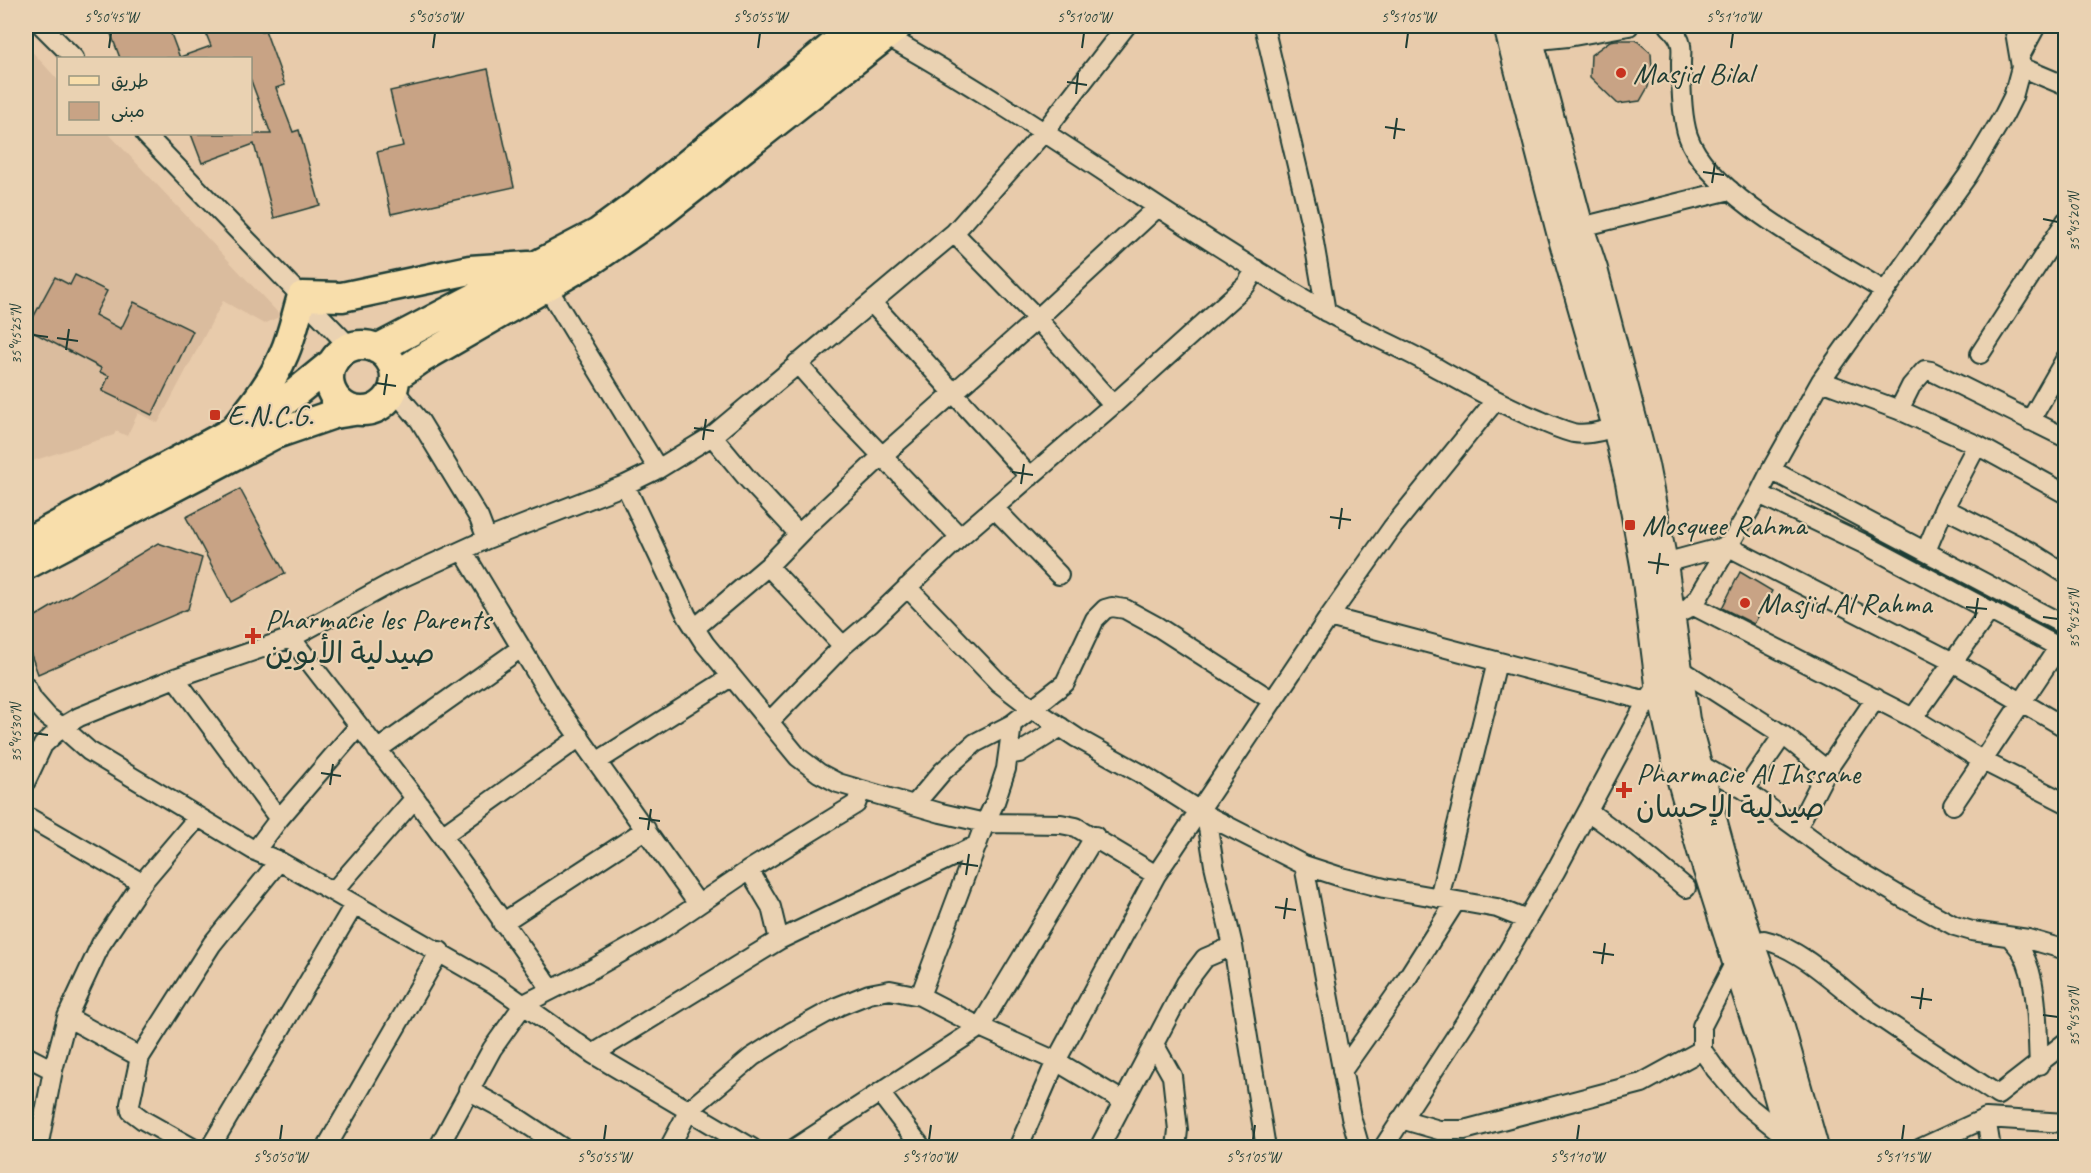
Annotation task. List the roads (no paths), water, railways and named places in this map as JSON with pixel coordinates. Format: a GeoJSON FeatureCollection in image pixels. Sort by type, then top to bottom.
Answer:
{"type":"FeatureCollection","features":[{"type":"Feature","properties":{"kind":"main road"},"geometry":{"type":"LineString","coordinates":[[26,565],[273,435],[334,414],[378,408],[387,400],[394,383],[420,359],[542,276],[582,242],[646,197],[857,26]]}},
{"type":"Feature","properties":{"kind":"main road"},"geometry":{"type":"LineString","coordinates":[[26,543],[285,402],[353,353],[542,276],[594,259],[661,213],[892,31]]}},
{"type":"Feature","properties":{"kind":"main road"},"geometry":{"type":"LineString","coordinates":[[1518,34],[1570,230],[1625,423],[1629,482],[1672,615],[1686,720],[1721,848],[1741,954],[1791,1144]]}},
{"type":"Feature","properties":{"kind":"main road"},"geometry":{"type":"LineString","coordinates":[[232,432],[261,395],[277,369],[291,335],[302,296],[342,297],[470,270],[542,276]]}},
{"type":"Feature","properties":{"kind":"main road"},"geometry":{"type":"LineString","coordinates":[[353,353],[387,356],[393,366],[394,383]]}},
{"type":"Feature","properties":{"kind":"main road"},"geometry":{"type":"LineString","coordinates":[[353,353],[328,379],[331,391],[340,403],[354,411]]}},
{"type":"Feature","properties":{"kind":"main road"},"geometry":{"type":"LineString","coordinates":[[1672,615],[1653,693],[1741,954],[1780,1024],[1815,1148]]}},
{"type":"Feature","properties":{"kind":"street"},"geometry":{"type":"LineString","coordinates":[[42,26],[73,57]]}},
{"type":"Feature","properties":{"kind":"street"},"geometry":{"type":"LineString","coordinates":[[26,781],[44,745],[62,727],[79,717],[175,678],[291,638],[395,581],[487,539],[625,485],[658,469],[712,436],[954,233],[1044,132],[1126,26]]}},
{"type":"Feature","properties":{"kind":"street"},"geometry":{"type":"LineString","coordinates":[[1264,26],[1311,225],[1326,312]]}},
{"type":"Feature","properties":{"kind":"street"},"geometry":{"type":"LineString","coordinates":[[1518,34],[1595,33],[1629,26]]}},
{"type":"Feature","properties":{"kind":"street"},"geometry":{"type":"LineString","coordinates":[[1669,26],[1681,45],[1684,114],[1688,135],[1695,152],[1706,167],[1730,190],[1774,224],[1884,291]]}},
{"type":"Feature","properties":{"kind":"street"},"geometry":{"type":"LineString","coordinates":[[2014,26],[2021,62]]}},
{"type":"Feature","properties":{"kind":"street"},"geometry":{"type":"LineString","coordinates":[[1672,615],[1698,598],[1821,381],[1968,175],[2013,98],[2021,62],[2036,26]]}},
{"type":"Feature","properties":{"kind":"street"},"geometry":{"type":"LineString","coordinates":[[892,31],[927,59],[1326,312],[1426,362],[1495,401],[1575,433],[1591,433],[1625,423]]}},
{"type":"Feature","properties":{"kind":"street"},"geometry":{"type":"LineString","coordinates":[[2021,62],[2066,86]]}},
{"type":"Feature","properties":{"kind":"street"},"geometry":{"type":"LineString","coordinates":[[147,135],[302,296],[353,353]]}},
{"type":"Feature","properties":{"kind":"street"},"geometry":{"type":"LineString","coordinates":[[1570,230],[1730,190]]}},
{"type":"Feature","properties":{"kind":"street"},"geometry":{"type":"LineString","coordinates":[[695,628],[768,566],[882,456],[1037,319],[1158,207]]}},
{"type":"Feature","properties":{"kind":"street"},"geometry":{"type":"LineString","coordinates":[[1980,354],[2066,221]]}},
{"type":"Feature","properties":{"kind":"street"},"geometry":{"type":"LineString","coordinates":[[954,233],[1037,319],[1113,405]]}},
{"type":"Feature","properties":{"kind":"street"},"geometry":{"type":"LineString","coordinates":[[769,722],[843,645],[870,623],[960,537],[1113,405],[1246,285],[1256,268]]}},
{"type":"Feature","properties":{"kind":"street"},"geometry":{"type":"LineString","coordinates":[[542,276],[658,469]]}},
{"type":"Feature","properties":{"kind":"street"},"geometry":{"type":"LineString","coordinates":[[872,303],[1030,477]]}},
{"type":"Feature","properties":{"kind":"street"},"geometry":{"type":"LineString","coordinates":[[2030,421],[2066,358]]}},
{"type":"Feature","properties":{"kind":"street"},"geometry":{"type":"LineString","coordinates":[[797,363],[960,537]]}},
{"type":"Feature","properties":{"kind":"street"},"geometry":{"type":"LineString","coordinates":[[1899,410],[1920,375],[1925,370],[1931,370],[2066,438]]}},
{"type":"Feature","properties":{"kind":"street"},"geometry":{"type":"LineString","coordinates":[[1821,381],[1899,410],[1977,445],[2066,494]]}},
{"type":"Feature","properties":{"kind":"street"},"geometry":{"type":"LineString","coordinates":[[394,383],[479,518],[487,539]]}},
{"type":"Feature","properties":{"kind":"street"},"geometry":{"type":"LineString","coordinates":[[1018,1148],[1056,1061],[1156,875],[1203,813],[1273,701],[1392,528],[1495,401]]}},
{"type":"Feature","properties":{"kind":"street"},"geometry":{"type":"LineString","coordinates":[[712,436],[799,534]]}},
{"type":"Feature","properties":{"kind":"street"},"geometry":{"type":"LineString","coordinates":[[1926,551],[1944,508],[1977,445]]}},
{"type":"Feature","properties":{"kind":"street"},"geometry":{"type":"LineString","coordinates":[[1771,470],[2066,626]]}},
{"type":"Feature","properties":{"kind":"street"},"geometry":{"type":"LineString","coordinates":[[625,485],[705,644],[798,758],[838,783],[985,823],[1061,824],[1076,827],[1095,836],[1136,865],[1156,875]]}},
{"type":"Feature","properties":{"kind":"street"},"geometry":{"type":"LineString","coordinates":[[1759,494],[1862,543],[1990,610],[2063,645],[2021,702],[1953,805]]}},
{"type":"Feature","properties":{"kind":"street"},"geometry":{"type":"LineString","coordinates":[[994,508],[1059,575]]}},
{"type":"Feature","properties":{"kind":"street"},"geometry":{"type":"LineString","coordinates":[[1944,508],[2031,552],[2066,574]]}},
{"type":"Feature","properties":{"kind":"street"},"geometry":{"type":"LineString","coordinates":[[1654,564],[1727,546],[1953,662],[2066,729]]}},
{"type":"Feature","properties":{"kind":"street"},"geometry":{"type":"LineString","coordinates":[[463,551],[552,699],[698,904]]}},
{"type":"Feature","properties":{"kind":"street"},"geometry":{"type":"LineString","coordinates":[[768,566],[843,645]]}},
{"type":"Feature","properties":{"kind":"street"},"geometry":{"type":"LineString","coordinates":[[907,587],[998,682],[1032,708],[1203,813],[1304,865],[1384,888],[1497,908],[1527,920]]}},
{"type":"Feature","properties":{"kind":"street"},"geometry":{"type":"LineString","coordinates":[[914,805],[943,771],[975,743],[1012,724],[1065,683],[1095,619],[1100,612],[1112,607],[1125,609],[1158,627],[1273,701]]}},
{"type":"Feature","properties":{"kind":"street"},"geometry":{"type":"LineString","coordinates":[[1913,718],[1990,610]]}},
{"type":"Feature","properties":{"kind":"street"},"geometry":{"type":"LineString","coordinates":[[1672,615],[1876,698],[1983,761],[2066,803]]}},
{"type":"Feature","properties":{"kind":"street"},"geometry":{"type":"LineString","coordinates":[[1329,617],[1497,662],[1653,693],[1527,920],[1475,1007],[1383,1148]]}},
{"type":"Feature","properties":{"kind":"street"},"geometry":{"type":"LineString","coordinates":[[291,638],[415,798],[551,989]]}},
{"type":"Feature","properties":{"kind":"street"},"geometry":{"type":"LineString","coordinates":[[377,750],[521,648]]}},
{"type":"Feature","properties":{"kind":"street"},"geometry":{"type":"LineString","coordinates":[[1342,1071],[1404,983],[1448,899],[1497,662]]}},
{"type":"Feature","properties":{"kind":"street"},"geometry":{"type":"LineString","coordinates":[[1680,669],[1783,735],[1827,770]]}},
{"type":"Feature","properties":{"kind":"street"},"geometry":{"type":"LineString","coordinates":[[598,761],[731,677]]}},
{"type":"Feature","properties":{"kind":"street"},"geometry":{"type":"LineString","coordinates":[[175,678],[279,819]]}},
{"type":"Feature","properties":{"kind":"street"},"geometry":{"type":"LineString","coordinates":[[26,687],[33,700],[48,717],[89,751],[255,850],[279,861],[440,951],[524,1004],[593,1054],[752,1148]]}},
{"type":"Feature","properties":{"kind":"street"},"geometry":{"type":"LineString","coordinates":[[1797,828],[1827,770],[1876,698]]}},
{"type":"Feature","properties":{"kind":"street"},"geometry":{"type":"LineString","coordinates":[[920,996],[995,802],[1009,755],[1012,724]]}},
{"type":"Feature","properties":{"kind":"street"},"geometry":{"type":"LineString","coordinates":[[255,850],[358,727]]}},
{"type":"Feature","properties":{"kind":"street"},"geometry":{"type":"LineString","coordinates":[[1009,755],[1019,753],[1061,727]]}},
{"type":"Feature","properties":{"kind":"street"},"geometry":{"type":"LineString","coordinates":[[1745,790],[1783,735]]}},
{"type":"Feature","properties":{"kind":"street"},"geometry":{"type":"LineString","coordinates":[[442,836],[580,737]]}},
{"type":"Feature","properties":{"kind":"street"},"geometry":{"type":"LineString","coordinates":[[1699,764],[1745,790],[1846,864],[1955,926],[2066,950]]}},
{"type":"Feature","properties":{"kind":"street"},"geometry":{"type":"LineString","coordinates":[[438,1148],[492,1049],[524,1004],[622,953],[855,804],[861,790]]}},
{"type":"Feature","properties":{"kind":"street"},"geometry":{"type":"LineString","coordinates":[[333,892],[415,798]]}},
{"type":"Feature","properties":{"kind":"street"},"geometry":{"type":"LineString","coordinates":[[1588,811],[1686,888]]}},
{"type":"Feature","properties":{"kind":"street"},"geometry":{"type":"LineString","coordinates":[[1203,813],[1233,946],[1266,1148]]}},
{"type":"Feature","properties":{"kind":"street"},"geometry":{"type":"LineString","coordinates":[[26,816],[142,883]]}},
{"type":"Feature","properties":{"kind":"street"},"geometry":{"type":"LineString","coordinates":[[38,1148],[52,1070],[68,1017],[100,944],[142,883],[198,817]]}},
{"type":"Feature","properties":{"kind":"street"},"geometry":{"type":"LineString","coordinates":[[502,922],[646,829]]}},
{"type":"Feature","properties":{"kind":"street"},"geometry":{"type":"LineString","coordinates":[[795,1148],[980,1027],[1095,836]]}},
{"type":"Feature","properties":{"kind":"street"},"geometry":{"type":"LineString","coordinates":[[593,1054],[779,940],[977,845]]}},
{"type":"Feature","properties":{"kind":"street"},"geometry":{"type":"LineString","coordinates":[[193,1148],[131,1111],[130,1104],[140,1057],[212,944],[279,861]]}},
{"type":"Feature","properties":{"kind":"street"},"geometry":{"type":"LineString","coordinates":[[1304,865],[1351,1117],[1353,1146]]}},
{"type":"Feature","properties":{"kind":"street"},"geometry":{"type":"LineString","coordinates":[[749,870],[771,907],[779,940]]}},
{"type":"Feature","properties":{"kind":"street"},"geometry":{"type":"LineString","coordinates":[[210,1148],[354,904]]}},
{"type":"Feature","properties":{"kind":"street"},"geometry":{"type":"LineString","coordinates":[[2010,937],[2022,953],[2030,976],[2036,1010],[2039,1065]]}},
{"type":"Feature","properties":{"kind":"street"},"geometry":{"type":"LineString","coordinates":[[1791,1144],[1744,1103],[1702,1050],[1702,1026],[1741,954],[1764,940],[1786,948],[1834,981],[1871,1011],[1998,1095],[2006,1118]]}},
{"type":"Feature","properties":{"kind":"street"},"geometry":{"type":"LineString","coordinates":[[1099,1148],[1186,982],[1205,958],[1233,946]]}},
{"type":"Feature","properties":{"kind":"street"},"geometry":{"type":"LineString","coordinates":[[326,1148],[440,951]]}},
{"type":"Feature","properties":{"kind":"street"},"geometry":{"type":"LineString","coordinates":[[669,1148],[689,1110],[752,1057],[839,1006],[869,994],[890,990],[920,996],[980,1027],[1056,1061],[1123,1101]]}},
{"type":"Feature","properties":{"kind":"street"},"geometry":{"type":"LineString","coordinates":[[68,1017],[140,1057]]}},
{"type":"Feature","properties":{"kind":"street"},"geometry":{"type":"LineString","coordinates":[[1998,1095],[2066,1042]]}},
{"type":"Feature","properties":{"kind":"street"},"geometry":{"type":"LineString","coordinates":[[1154,1044],[1172,1076],[1178,1130],[1176,1148]]}},
{"type":"Feature","properties":{"kind":"street"},"geometry":{"type":"LineString","coordinates":[[1401,1119],[1439,1130],[1464,1130],[1642,1083],[1702,1050]]}},
{"type":"Feature","properties":{"kind":"street"},"geometry":{"type":"LineString","coordinates":[[26,1056],[52,1070]]}},
{"type":"Feature","properties":{"kind":"street"},"geometry":{"type":"LineString","coordinates":[[468,1090],[507,1111],[563,1148]]}},
{"type":"Feature","properties":{"kind":"street"},"geometry":{"type":"LineString","coordinates":[[880,1093],[922,1148]]}},
{"type":"Feature","properties":{"kind":"street"},"geometry":{"type":"LineString","coordinates":[[1986,1118],[1991,1148]]}},
{"type":"Feature","properties":{"kind":"street"},"geometry":{"type":"LineString","coordinates":[[1922,1148],[1986,1118],[2066,1123]]}},
{"type":"Feature","properties":{"kind":"place","name":"Masjid Bilal"},"geometry":{"type":"Point","coordinates":[1621,73]}},
{"type":"Feature","properties":{"kind":"place","name":"E.N.C.G."},"geometry":{"type":"Point","coordinates":[215,415]}},
{"type":"Feature","properties":{"kind":"place","name":"Mosquee Rahma"},"geometry":{"type":"Point","coordinates":[1630,525]}},
{"type":"Feature","properties":{"kind":"place","name":"Masjid Al Rahma"},"geometry":{"type":"Point","coordinates":[1745,603]}},
{"type":"Feature","properties":{"kind":"place","name":"Pharmacie les Parents صيدلية الأبوين"},"geometry":{"type":"Point","coordinates":[253,636]}},
{"type":"Feature","properties":{"kind":"place","name":"Pharmacie Al Ihssane صيدلية الإحسان"},"geometry":{"type":"Point","coordinates":[1624,790]}}]}
